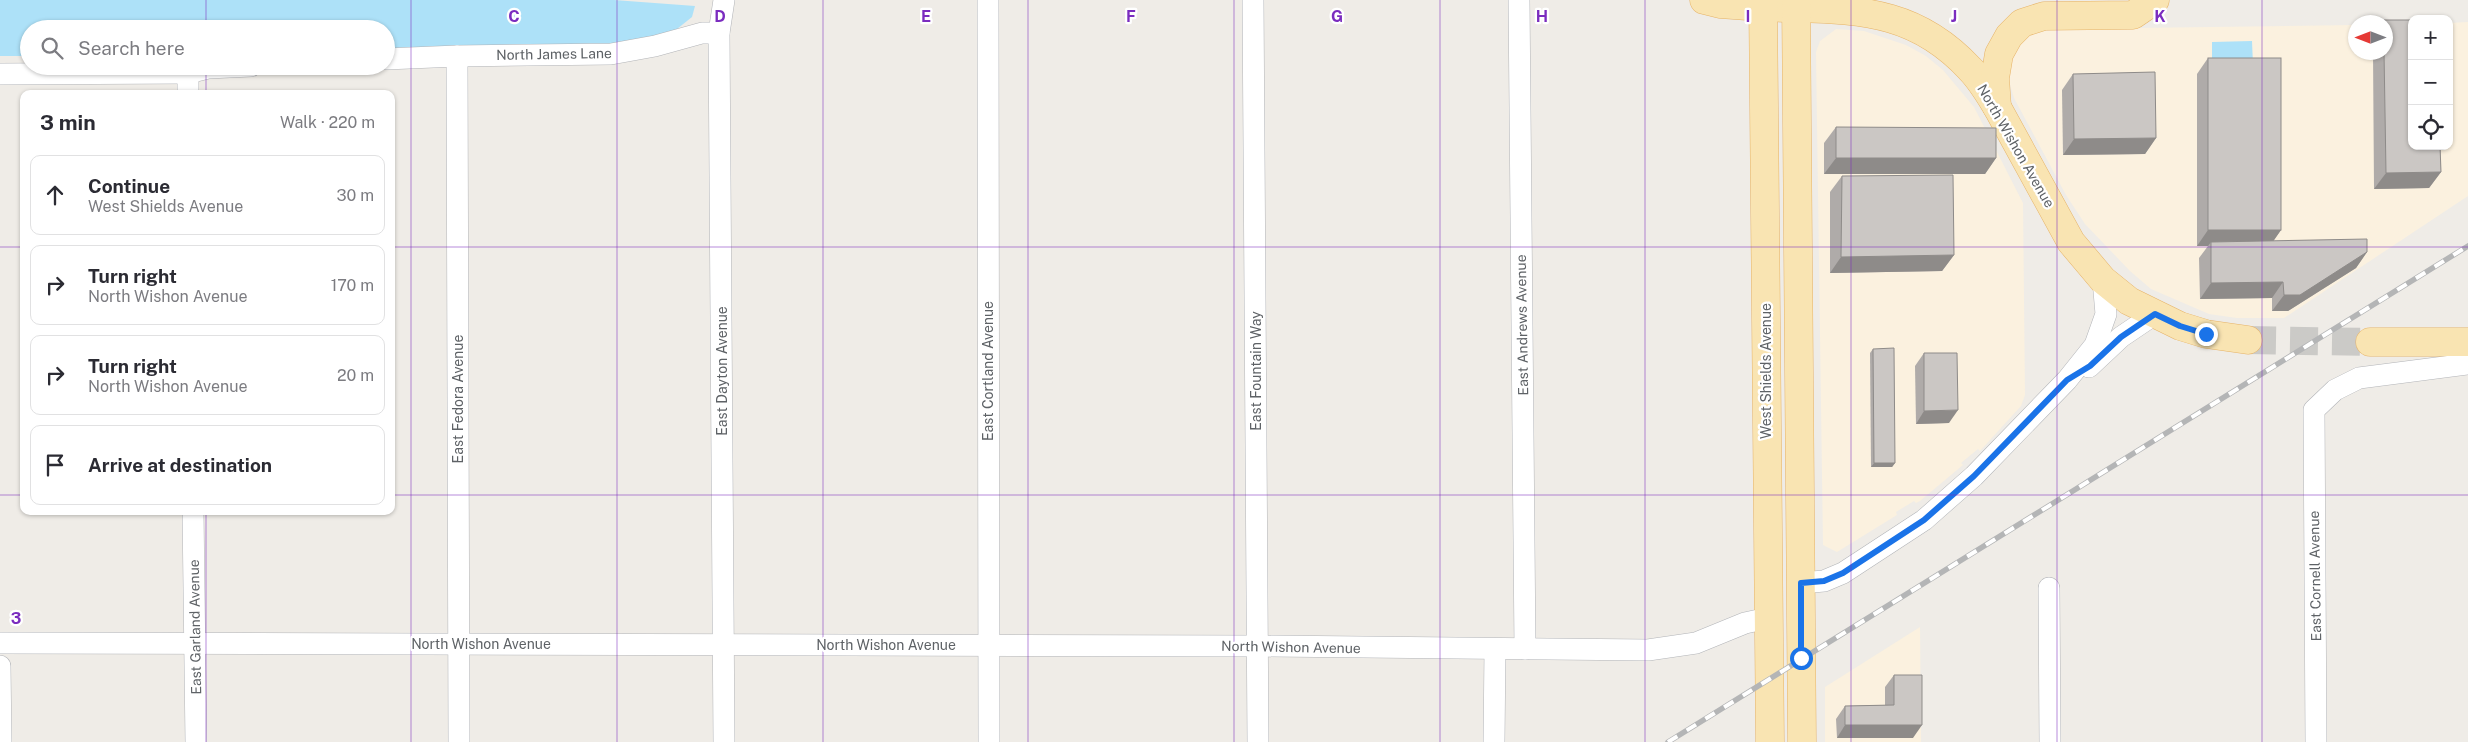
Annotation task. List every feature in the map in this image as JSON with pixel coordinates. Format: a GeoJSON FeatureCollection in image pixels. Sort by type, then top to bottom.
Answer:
{"type":"FeatureCollection","features":[{"type":"Feature","properties":{"kind":"main road","name":"North Wishon Avenue"},"geometry":{"type":"LineString","coordinates":[[1704,0],[1720,4],[1796,4],[1861,11],[1898,20],[1915,28],[1956,55],[1972,71],[1997,106],[2071,242],[2103,280],[2129,301],[2180,326],[2206,334],[2248,340]]}},
{"type":"Feature","properties":{"kind":"main road"},"geometry":{"type":"LineString","coordinates":[[1997,106],[1995,78],[1999,54],[2009,36],[2022,23],[2044,16],[2133,15],[2155,0]]}},
{"type":"Feature","properties":{"kind":"main road","name":"West Shields Avenue"},"geometry":{"type":"LineString","coordinates":[[1763,4],[1770,742]]}},
{"type":"Feature","properties":{"kind":"main road"},"geometry":{"type":"LineString","coordinates":[[1796,4],[1802,742]]}},
{"type":"Feature","properties":{"kind":"main road"},"geometry":{"type":"LineString","coordinates":[[2370,342],[2468,342]]}},
{"type":"Feature","properties":{"kind":"street","name":"East Dayton Avenue"},"geometry":{"type":"LineString","coordinates":[[724,0],[719,33],[724,742]]}},
{"type":"Feature","properties":{"kind":"street","name":"East Cortland Avenue"},"geometry":{"type":"LineString","coordinates":[[988,0],[989,742]]}},
{"type":"Feature","properties":{"kind":"street","name":"East Fountain Way"},"geometry":{"type":"LineString","coordinates":[[1253,0],[1258,742]]}},
{"type":"Feature","properties":{"kind":"street","name":"East Andrews Avenue"},"geometry":{"type":"LineString","coordinates":[[1519,0],[1524,649]]}},
{"type":"Feature","properties":{"kind":"street","name":"North James Lane"},"geometry":{"type":"LineString","coordinates":[[395,59],[611,54],[702,34],[719,33]]}},
{"type":"Feature","properties":{"kind":"street","name":"East Fedora Avenue"},"geometry":{"type":"LineString","coordinates":[[457,56],[459,742]]}},
{"type":"Feature","properties":{"kind":"street"},"geometry":{"type":"LineString","coordinates":[[0,74],[188,84],[199,75]]}},
{"type":"Feature","properties":{"kind":"street"},"geometry":{"type":"LineString","coordinates":[[1801,583],[1824,581],[1843,573],[1924,520],[1974,476],[2067,380],[2095,345],[2102,330],[2106,314],[2103,280]]}},
{"type":"Feature","properties":{"kind":"street"},"geometry":{"type":"LineString","coordinates":[[2067,380],[2090,366],[2121,337],[2155,314]]}},
{"type":"Feature","properties":{"kind":"street","name":"East Cornell Avenue"},"geometry":{"type":"LineString","coordinates":[[2316,742],[2314,410],[2335,390],[2359,378],[2468,364]]}},
{"type":"Feature","properties":{"kind":"street","name":"East Garland Avenue"},"geometry":{"type":"LineString","coordinates":[[193,515],[196,742]]}},
{"type":"Feature","properties":{"kind":"street"},"geometry":{"type":"LineString","coordinates":[[2049,588],[2050,742]]}},
{"type":"Feature","properties":{"kind":"street","name":"North Wishon Avenue"},"geometry":{"type":"LineString","coordinates":[[0,643],[1258,646],[1648,650],[1696,643],[1745,623],[1768,618]]}},
{"type":"Feature","properties":{"kind":"street"},"geometry":{"type":"LineString","coordinates":[[1494,742],[1495,649]]}},
{"type":"Feature","properties":{"kind":"street"},"geometry":{"type":"LineString","coordinates":[[0,666],[0,742]]}},
{"type":"Feature","properties":{"kind":"shaded area"},"geometry":{"type":"Polygon","coordinates":[[[2468,22],[2468,196],[2284,318],[2237,318],[2209,314],[2151,289],[2130,271],[2085,224],[2066,195],[2014,98],[2009,81],[2012,54],[2026,37],[2040,31],[2059,29],[2348,25],[2348,60],[2388,60],[2408,132],[2408,150],[2453,150],[2453,23],[2468,22]]]}},
{"type":"Feature","properties":{"kind":"shaded area"},"geometry":{"type":"Polygon","coordinates":[[[1836,29],[1864,31],[1906,45],[1926,56],[1943,70],[1974,107],[2023,203],[2025,395],[2021,406],[1980,451],[1978,449],[1961,463],[1963,465],[1920,501],[1916,503],[1914,501],[1896,512],[1897,515],[1837,552],[1823,545],[1816,52],[1820,41],[1836,29]]]}},
{"type":"Feature","properties":{"kind":"shaded area"},"geometry":{"type":"Polygon","coordinates":[[[1920,627],[1921,742],[1825,742],[1825,687],[1920,627]]]}},
{"type":"Feature","properties":{"kind":"water"},"geometry":{"type":"Polygon","coordinates":[[[0,0],[614,0],[695,6],[692,17],[672,33],[613,45],[395,48],[395,20],[20,20],[20,56],[0,56],[0,0]]]}},
{"type":"Feature","properties":{"kind":"water"},"geometry":{"type":"Polygon","coordinates":[[[2252,41],[2253,65],[2212,66],[2212,42],[2252,41]]]}},
{"type":"Feature","properties":{"kind":"building"},"geometry":{"type":"Polygon","coordinates":[[[2393,20],[2408,20],[2408,150],[2440,150],[2441,172],[2386,173],[2384,60],[2393,60],[2393,20]]]}},
{"type":"Feature","properties":{"kind":"building"},"geometry":{"type":"Polygon","coordinates":[[[2208,58],[2281,58],[2281,230],[2208,230],[2208,58]]]}},
{"type":"Feature","properties":{"kind":"building"},"geometry":{"type":"Polygon","coordinates":[[[2155,72],[2156,138],[2074,139],[2073,74],[2155,72]]]}},
{"type":"Feature","properties":{"kind":"building"},"geometry":{"type":"Polygon","coordinates":[[[1836,127],[1996,128],[1996,158],[1836,158],[1836,127]]]}},
{"type":"Feature","properties":{"kind":"building"},"geometry":{"type":"Polygon","coordinates":[[[1953,175],[1954,255],[1841,257],[1842,176],[1953,175]]]}},
{"type":"Feature","properties":{"kind":"building"},"geometry":{"type":"Polygon","coordinates":[[[2367,239],[2367,252],[2300,295],[2284,295],[2283,282],[2211,283],[2211,242],[2367,239]]]}},
{"type":"Feature","properties":{"kind":"building"},"geometry":{"type":"Polygon","coordinates":[[[1894,348],[1895,463],[1874,463],[1873,349],[1894,348]]]}},
{"type":"Feature","properties":{"kind":"building"},"geometry":{"type":"Polygon","coordinates":[[[1924,353],[1957,353],[1958,410],[1924,411],[1924,353]]]}},
{"type":"Feature","properties":{"kind":"building"},"geometry":{"type":"Polygon","coordinates":[[[1894,675],[1922,675],[1922,725],[1845,725],[1845,706],[1894,705],[1894,675]]]}},
{"type":"Feature","properties":{"kind":"tunnel"},"geometry":{"type":"LineString","coordinates":[[2248,340],[2370,342]]}},
{"type":"Feature","properties":{"kind":"railway"},"geometry":{"type":"LineString","coordinates":[[1668,742],[2468,246]]}},
{"type":"Feature","properties":{"kind":"route"},"geometry":{"type":"LineString","coordinates":[[1801,658],[1801,583],[1824,581],[1843,573],[1924,520],[1974,476],[2067,380],[2090,366],[2121,337],[2155,314],[2180,326],[2206,334]]}}]}
